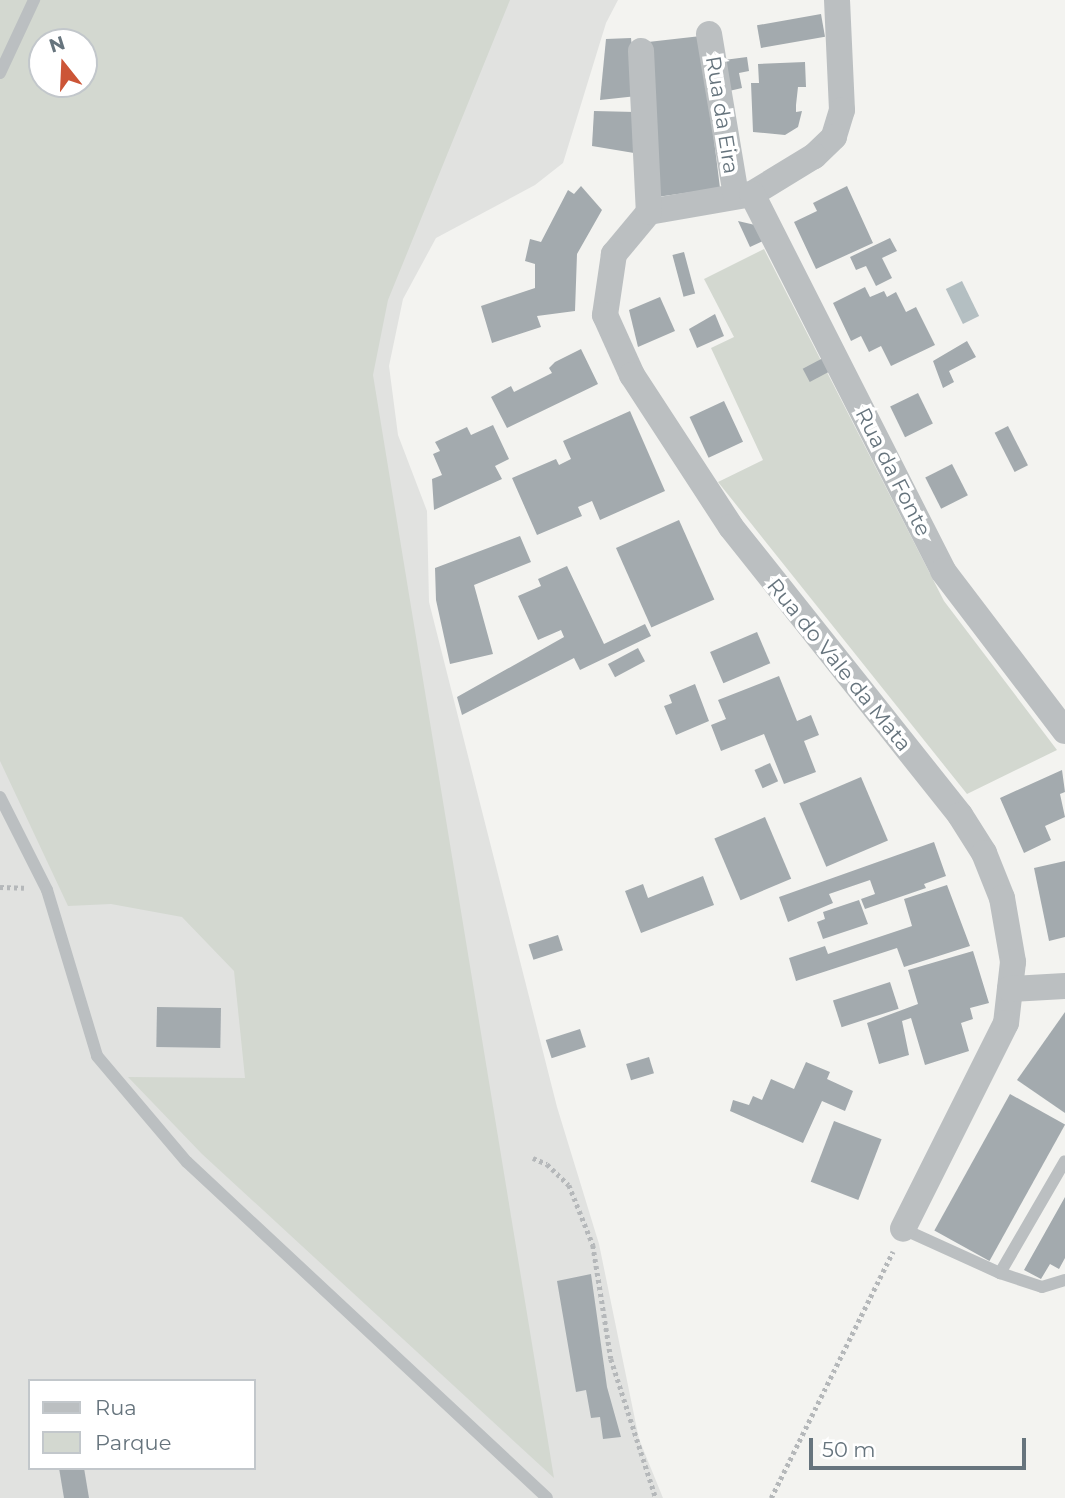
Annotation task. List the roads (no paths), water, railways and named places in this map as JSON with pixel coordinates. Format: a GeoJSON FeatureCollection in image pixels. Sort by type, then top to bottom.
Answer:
{"type":"FeatureCollection","features":[{"type":"Feature","properties":{"kind":"street"},"geometry":{"type":"LineString","coordinates":[[640,51],[649,212],[744,195],[814,156],[834,137],[842,110],[837,0]]}},
{"type":"Feature","properties":{"kind":"street","name":"Rua da Eira"},"geometry":{"type":"LineString","coordinates":[[709,34],[744,195]]}},
{"type":"Feature","properties":{"kind":"street","name":"Rua da Fonte"},"geometry":{"type":"LineString","coordinates":[[744,195],[943,571],[1065,731]]}},
{"type":"Feature","properties":{"kind":"street","name":"Rua do Vale da Mata"},"geometry":{"type":"LineString","coordinates":[[649,212],[614,254],[606,315],[632,375],[731,527],[960,814],[985,853],[1002,898],[1013,962],[1006,1023],[903,1229]]}},
{"type":"Feature","properties":{"kind":"street"},"geometry":{"type":"LineString","coordinates":[[1010,989],[1065,986]]}},
{"type":"Feature","properties":{"kind":"lane"},"geometry":{"type":"LineString","coordinates":[[0,73],[34,0]]}},
{"type":"Feature","properties":{"kind":"lane"},"geometry":{"type":"LineString","coordinates":[[0,797],[47,890],[97,1056],[187,1162],[547,1498]]}},
{"type":"Feature","properties":{"kind":"lane"},"geometry":{"type":"LineString","coordinates":[[1000,1273],[1065,1161]]}},
{"type":"Feature","properties":{"kind":"lane"},"geometry":{"type":"LineString","coordinates":[[903,1229],[1000,1273],[1042,1287],[1065,1280]]}}]}
